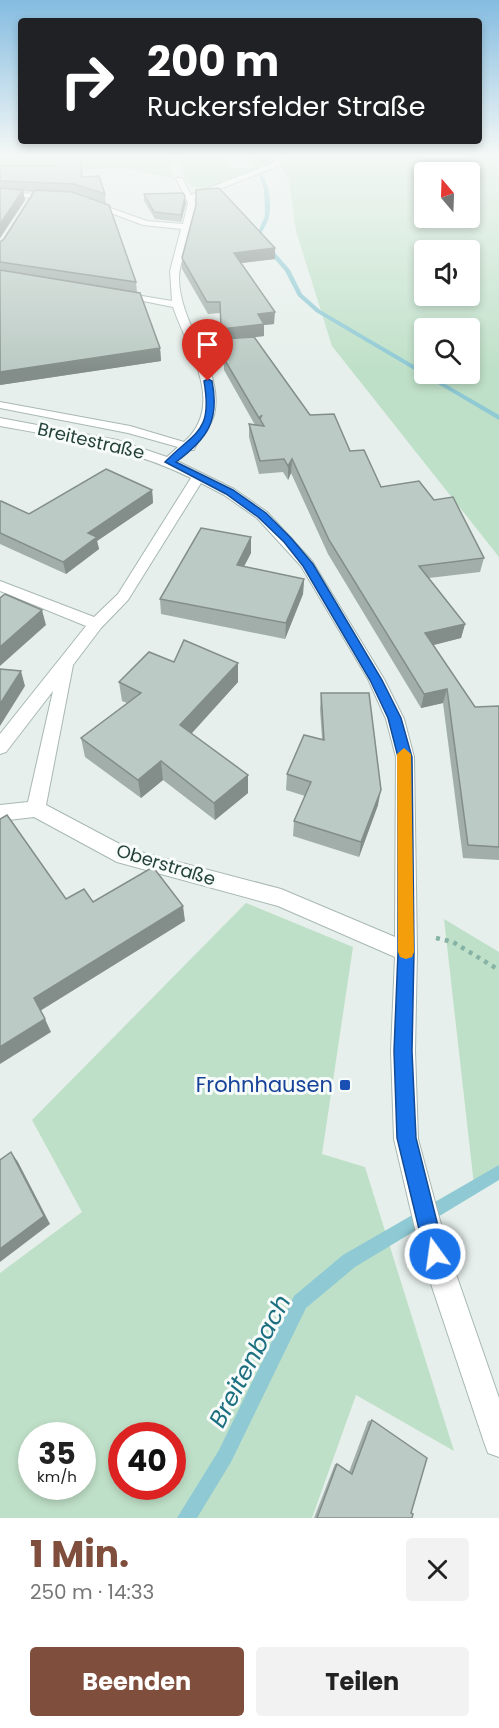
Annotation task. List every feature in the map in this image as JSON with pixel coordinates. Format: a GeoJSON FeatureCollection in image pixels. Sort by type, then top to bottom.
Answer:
{"type":"FeatureCollection","features":[{"type":"Feature","properties":{"kind":"street"},"geometry":{"type":"LineString","coordinates":[[169,462],[190,447],[210,416],[212,401],[208,381],[178,305],[174,278],[188,227]]}},
{"type":"Feature","properties":{"kind":"street"},"geometry":{"type":"LineString","coordinates":[[111,294],[178,305]]}},
{"type":"Feature","properties":{"kind":"street"},"geometry":{"type":"LineString","coordinates":[[0,405],[130,430],[190,447]]}},
{"type":"Feature","properties":{"kind":"street","name":"Breitestraße"},"geometry":{"type":"LineString","coordinates":[[0,422],[117,444],[169,462],[229,492],[262,515],[307,564],[376,680],[395,718],[405,757],[406,952],[403,1051],[406,1138],[435,1254],[499,1442]]}},
{"type":"Feature","properties":{"kind":"street"},"geometry":{"type":"LineString","coordinates":[[0,747],[96,624],[123,597],[199,476]]}},
{"type":"Feature","properties":{"kind":"street"},"geometry":{"type":"LineString","coordinates":[[0,586],[96,624]]}},
{"type":"Feature","properties":{"kind":"street"},"geometry":{"type":"LineString","coordinates":[[0,813],[36,809],[67,664]]}},
{"type":"Feature","properties":{"kind":"street","name":"Oberstraße"},"geometry":{"type":"LineString","coordinates":[[36,809],[124,856],[281,898],[406,952]]}},
{"type":"Feature","properties":{"kind":"path"},"geometry":{"type":"LineString","coordinates":[[406,930],[453,942],[499,970]]}},
{"type":"Feature","properties":{"kind":"green space"},"geometry":{"type":"Polygon","coordinates":[[[295,227],[499,227],[499,557],[332,346],[295,227]]]}},
{"type":"Feature","properties":{"kind":"green space"},"geometry":{"type":"Polygon","coordinates":[[[246,903],[353,947],[322,1154],[365,1167],[454,1451],[356,1395],[312,1518],[0,1518],[0,1273],[82,1212],[32,1120],[246,903]]]}},
{"type":"Feature","properties":{"kind":"green space"},"geometry":{"type":"Polygon","coordinates":[[[444,919],[499,952],[499,1174],[474,1185],[444,919]]]}},
{"type":"Feature","properties":{"kind":"building"},"geometry":{"type":"Polygon","coordinates":[[[12,227],[117,227],[136,282],[0,262],[0,242],[12,227]]]}},
{"type":"Feature","properties":{"kind":"building"},"geometry":{"type":"Polygon","coordinates":[[[190,227],[255,227],[275,248],[234,253],[275,312],[258,314],[264,324],[221,329],[220,302],[207,302],[182,258],[190,227]]]}},
{"type":"Feature","properties":{"kind":"building"},"geometry":{"type":"Polygon","coordinates":[[[0,270],[140,293],[160,348],[0,372],[0,270]]]}},
{"type":"Feature","properties":{"kind":"building"},"geometry":{"type":"Polygon","coordinates":[[[254,337],[310,415],[334,414],[350,451],[364,450],[381,487],[419,481],[434,500],[453,497],[484,558],[419,566],[465,624],[425,633],[475,707],[499,706],[499,847],[468,845],[447,689],[424,694],[329,540],[292,459],[288,466],[284,459],[260,461],[249,424],[264,426],[260,419],[262,415],[259,418],[223,357],[223,339],[254,337]]]}},
{"type":"Feature","properties":{"kind":"building"},"geometry":{"type":"Polygon","coordinates":[[[106,469],[152,490],[88,533],[97,537],[63,562],[0,533],[1,501],[29,514],[106,469]]]}},
{"type":"Feature","properties":{"kind":"building"},"geometry":{"type":"Polygon","coordinates":[[[201,528],[251,537],[237,565],[304,579],[286,623],[160,599],[201,528]]]}},
{"type":"Feature","properties":{"kind":"building"},"geometry":{"type":"Polygon","coordinates":[[[5,594],[42,610],[0,647],[0,598],[5,594]]]}},
{"type":"Feature","properties":{"kind":"building"},"geometry":{"type":"Polygon","coordinates":[[[184,640],[238,663],[180,725],[248,775],[214,803],[161,761],[138,780],[81,738],[141,693],[119,682],[149,652],[174,662],[184,640]]]}},
{"type":"Feature","properties":{"kind":"building"},"geometry":{"type":"Polygon","coordinates":[[[0,669],[21,671],[0,704],[0,669]]]}},
{"type":"Feature","properties":{"kind":"building"},"geometry":{"type":"Polygon","coordinates":[[[321,693],[369,693],[381,790],[361,842],[294,821],[311,782],[287,774],[304,735],[324,740],[321,693]]]}},
{"type":"Feature","properties":{"kind":"building"},"geometry":{"type":"Polygon","coordinates":[[[7,815],[66,899],[84,889],[93,902],[153,867],[183,906],[34,998],[45,1019],[0,1047],[0,819],[7,815]]]}},
{"type":"Feature","properties":{"kind":"building"},"geometry":{"type":"Polygon","coordinates":[[[11,1152],[44,1216],[0,1249],[0,1160],[11,1152]]]}},
{"type":"Feature","properties":{"kind":"building"},"geometry":{"type":"Polygon","coordinates":[[[372,1420],[427,1458],[411,1513],[412,1518],[317,1518],[337,1464],[352,1474],[372,1420]]]}},
{"type":"Feature","properties":{"kind":"waterway","name":"Breitenbach"},"geometry":{"type":"LineString","coordinates":[[262,227],[259,234],[263,242],[287,270],[300,295],[318,311],[499,418]]}},
{"type":"Feature","properties":{"kind":"waterway","name":"Breitenbach"},"geometry":{"type":"LineString","coordinates":[[186,1518],[225,1456],[300,1302],[349,1261],[499,1172]]}},
{"type":"Feature","properties":{"kind":"slow traffic"},"geometry":{"type":"LineString","coordinates":[[404,754],[406,952]]}},
{"type":"Feature","properties":{"kind":"place","name":"Frohnhausen"},"geometry":{"type":"Point","coordinates":[345,1085]}},
{"type":"Feature","properties":{"kind":"route"},"geometry":{"type":"LineString","coordinates":[[208,381],[212,401],[210,416],[190,447],[169,462],[229,492],[262,515],[288,540],[307,564],[376,680],[395,718],[405,757],[406,952],[403,1051],[406,1138],[435,1254]]}}]}
